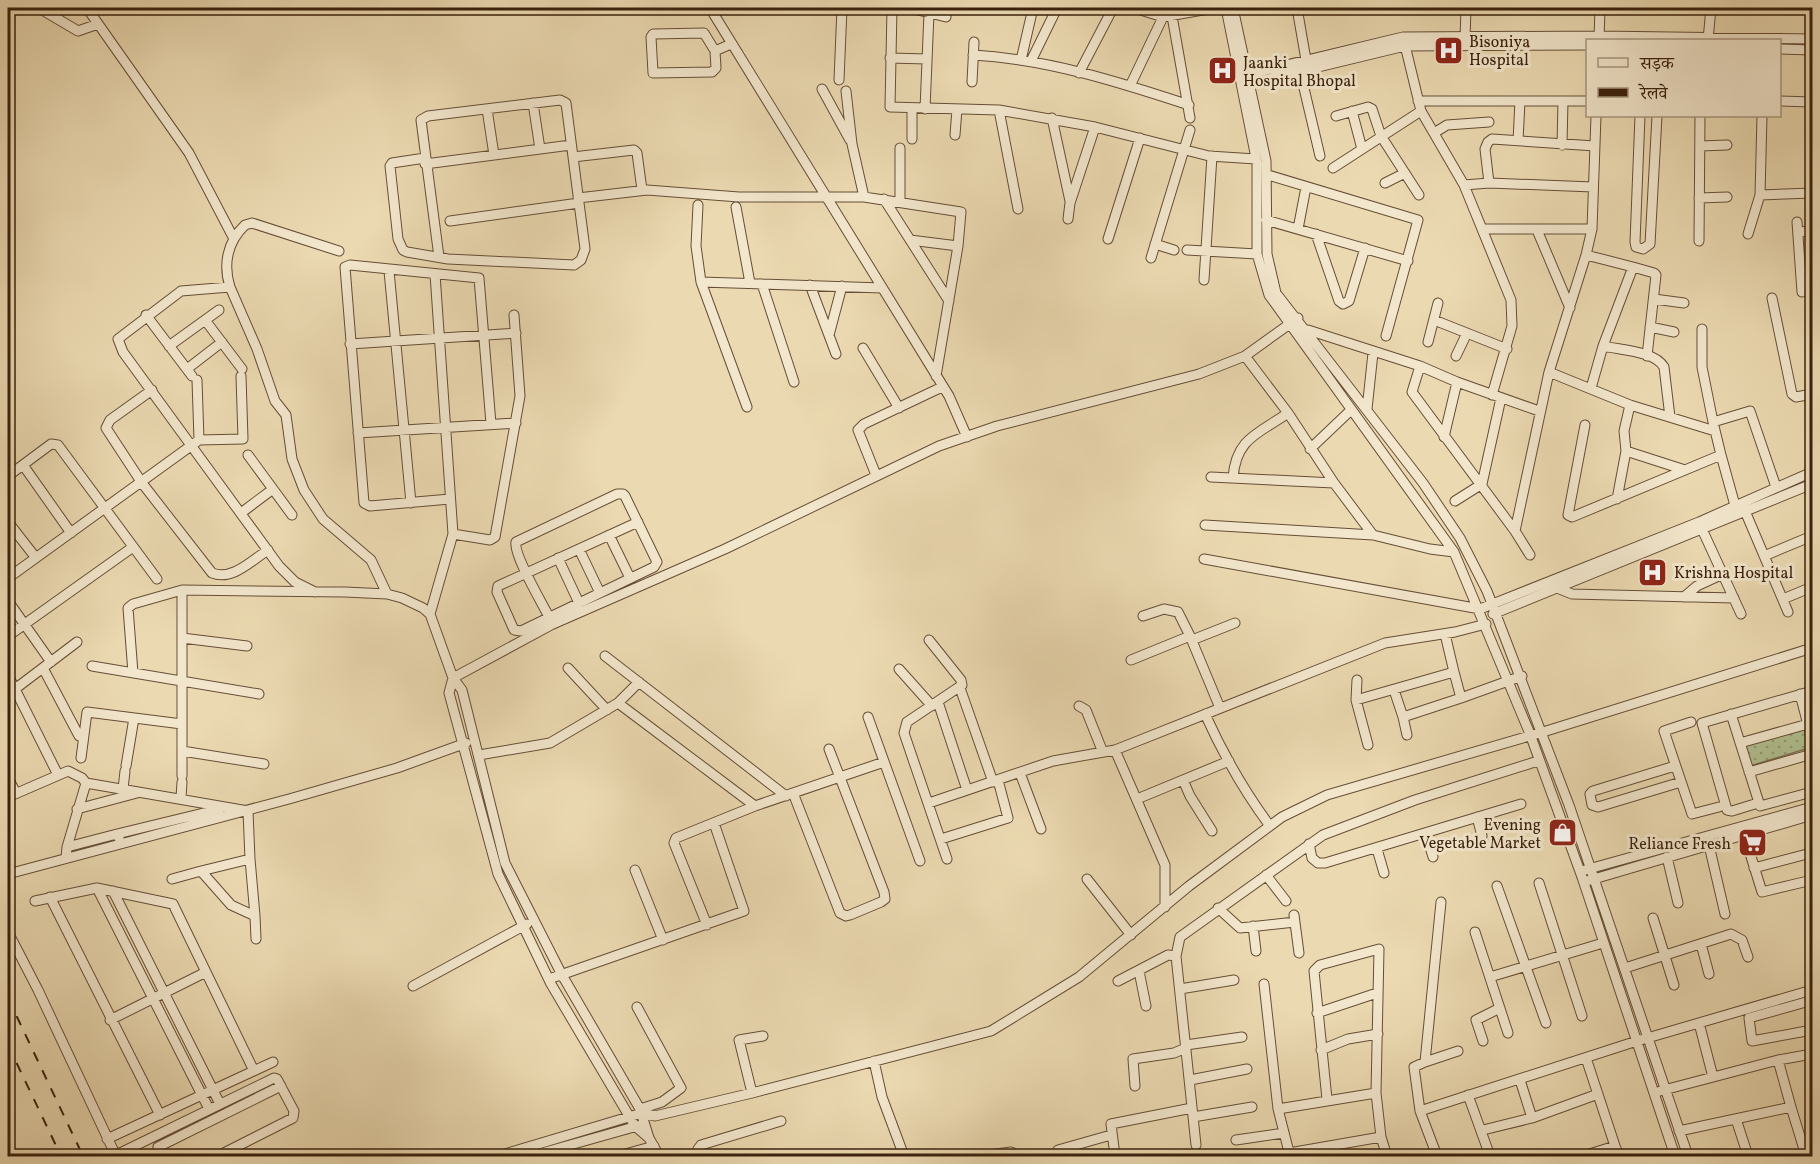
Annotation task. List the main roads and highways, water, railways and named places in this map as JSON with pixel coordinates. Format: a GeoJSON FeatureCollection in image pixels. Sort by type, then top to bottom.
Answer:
{"type":"FeatureCollection","features":[{"type":"Feature","properties":{"kind":"railway"},"geometry":{"type":"LineString","coordinates":[[8,998],[83,1156]]}},
{"type":"Feature","properties":{"kind":"railway"},"geometry":{"type":"LineString","coordinates":[[8,1045],[61,1156]]}},
{"type":"Feature","properties":{"kind":"place","name":"Bisoniya Hospital"},"geometry":{"type":"Point","coordinates":[1448,50]}},
{"type":"Feature","properties":{"kind":"place","name":"Jaanki Hospital Bhopal"},"geometry":{"type":"Point","coordinates":[1222,71]}},
{"type":"Feature","properties":{"kind":"place","name":"Krishna Hospital"},"geometry":{"type":"Point","coordinates":[1653,572]}},
{"type":"Feature","properties":{"kind":"place","name":"Evening Vegetable Market"},"geometry":{"type":"Point","coordinates":[1562,833]}},
{"type":"Feature","properties":{"kind":"place","name":"Reliance Fresh"},"geometry":{"type":"Point","coordinates":[1752,843]}}]}
